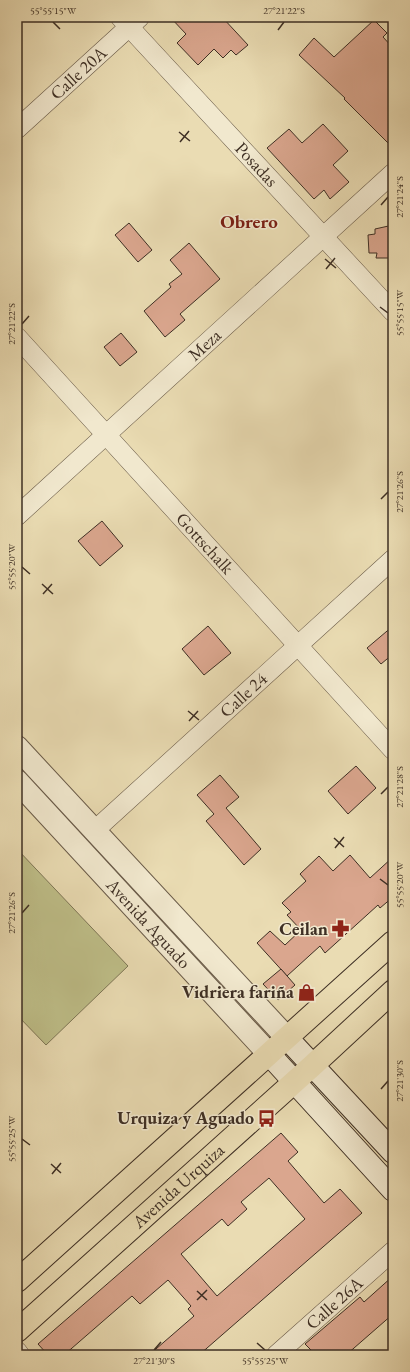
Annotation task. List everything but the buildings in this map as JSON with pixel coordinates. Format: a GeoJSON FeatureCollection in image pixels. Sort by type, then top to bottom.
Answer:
{"type":"FeatureCollection","features":[{"type":"Feature","properties":{"kind":"main road","name":"Avenida Urquiza"},"geometry":{"type":"LineString","coordinates":[[17,1281],[393,942]]}},
{"type":"Feature","properties":{"kind":"main road","name":"Avenida Urquiza"},"geometry":{"type":"LineString","coordinates":[[17,1331],[312,1066],[393,991]]}},
{"type":"Feature","properties":{"kind":"street","name":"Calle 20A"},"geometry":{"type":"LineString","coordinates":[[17,129],[130,20]]}},
{"type":"Feature","properties":{"kind":"street","name":"Posadas"},"geometry":{"type":"LineString","coordinates":[[130,20],[393,312]]}},
{"type":"Feature","properties":{"kind":"street","name":"Meza"},"geometry":{"type":"LineString","coordinates":[[17,516],[393,173]]}},
{"type":"Feature","properties":{"kind":"street","name":"Gottschalk"},"geometry":{"type":"LineString","coordinates":[[17,337],[393,750]]}},
{"type":"Feature","properties":{"kind":"street","name":"Calle 24"},"geometry":{"type":"LineString","coordinates":[[94,831],[393,559]]}},
{"type":"Feature","properties":{"kind":"street","name":"Avenida Aguado"},"geometry":{"type":"LineString","coordinates":[[17,747],[393,1152]]}},
{"type":"Feature","properties":{"kind":"street","name":"Avenida Aguado"},"geometry":{"type":"LineString","coordinates":[[17,781],[393,1190]]}},
{"type":"Feature","properties":{"kind":"street","name":"Calle 26A"},"geometry":{"type":"LineString","coordinates":[[276,1355],[393,1251]]}},
{"type":"Feature","properties":{"kind":"street"},"geometry":{"type":"LineString","coordinates":[[17,1351],[20,1355]]}},
{"type":"Feature","properties":{"kind":"green space"},"geometry":{"type":"Polygon","coordinates":[[[17,849],[128,966],[46,1045],[17,1015],[17,849]]]}},
{"type":"Feature","properties":{"kind":"place","name":"Ceilan"},"geometry":{"type":"Point","coordinates":[341,929]}},
{"type":"Feature","properties":{"kind":"place","name":"Vidriera fariña"},"geometry":{"type":"Point","coordinates":[307,992]}},
{"type":"Feature","properties":{"kind":"place","name":"Urquiza y Aguado"},"geometry":{"type":"Point","coordinates":[267,1118]}},
{"type":"Feature","properties":{"kind":"district","name":"Obrero"},"geometry":{"type":"Point","coordinates":[249,221]}}]}
